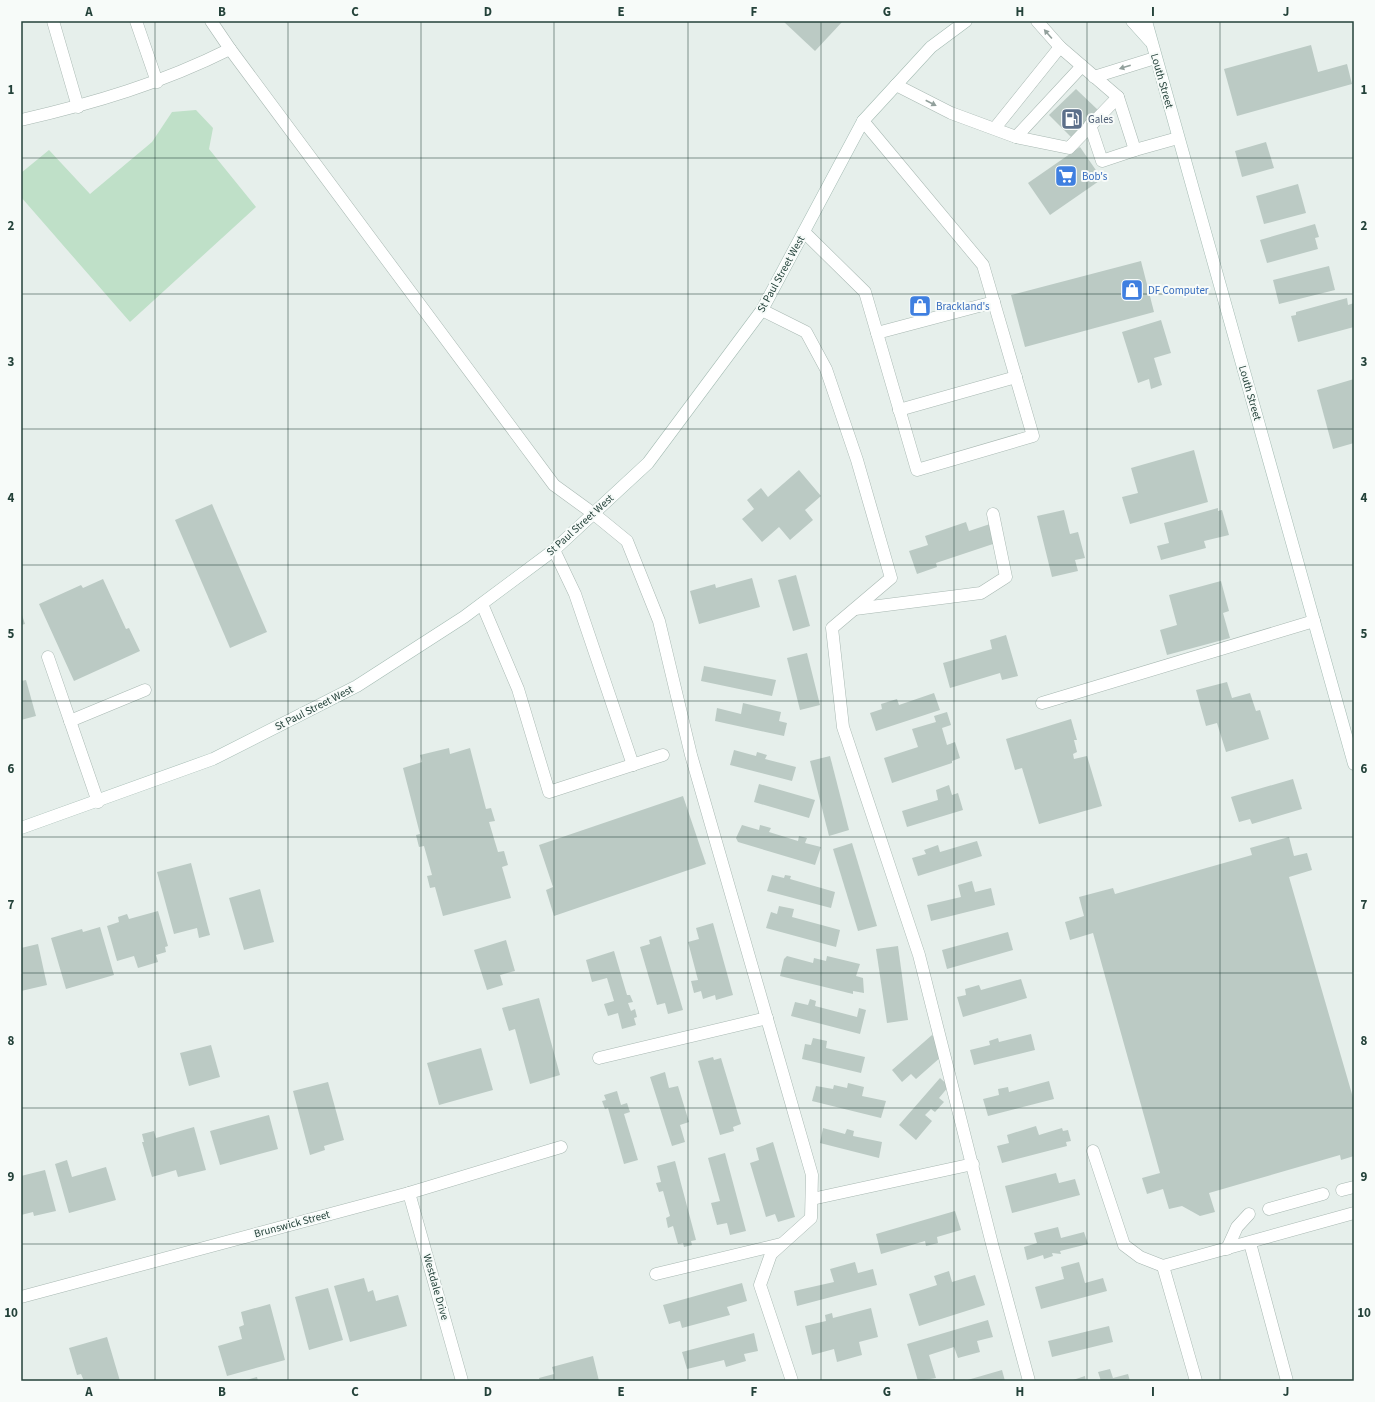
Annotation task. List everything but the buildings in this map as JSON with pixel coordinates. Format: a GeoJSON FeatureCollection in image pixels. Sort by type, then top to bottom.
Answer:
{"type":"FeatureCollection","features":[{"type":"Feature","properties":{"kind":"main road"},"geometry":{"type":"LineString","coordinates":[[53,21],[78,107]]}},
{"type":"Feature","properties":{"kind":"main road"},"geometry":{"type":"LineString","coordinates":[[136,21],[157,82]]}},
{"type":"Feature","properties":{"kind":"main road"},"geometry":{"type":"LineString","coordinates":[[211,21],[230,49],[554,485],[628,541],[659,620],[691,755],[812,1175],[811,1218],[771,1254],[760,1285],[792,1381]]}},
{"type":"Feature","properties":{"kind":"main road","name":"St Paul Street West"},"geometry":{"type":"LineString","coordinates":[[21,828],[98,802],[213,759],[357,686],[482,604],[554,550],[648,463],[762,310],[863,121],[931,47],[966,21]]}},
{"type":"Feature","properties":{"kind":"main road"},"geometry":{"type":"LineString","coordinates":[[1037,21],[1060,47],[1118,97],[1135,150]]}},
{"type":"Feature","properties":{"kind":"main road"},"geometry":{"type":"LineString","coordinates":[[1132,21],[1151,43]]}},
{"type":"Feature","properties":{"kind":"main road","name":"Louth Street"},"geometry":{"type":"LineString","coordinates":[[1146,21],[1155,58],[1354,764]]}},
{"type":"Feature","properties":{"kind":"main road"},"geometry":{"type":"LineString","coordinates":[[995,128],[1060,47]]}},
{"type":"Feature","properties":{"kind":"main road"},"geometry":{"type":"LineString","coordinates":[[21,120],[78,107],[157,82],[230,49]]}},
{"type":"Feature","properties":{"kind":"main road"},"geometry":{"type":"LineString","coordinates":[[1094,77],[1155,58]]}},
{"type":"Feature","properties":{"kind":"main road"},"geometry":{"type":"LineString","coordinates":[[1016,137],[1082,66]]}},
{"type":"Feature","properties":{"kind":"main road"},"geometry":{"type":"LineString","coordinates":[[896,85],[951,113],[1016,137],[1069,148],[1118,97]]}},
{"type":"Feature","properties":{"kind":"main road"},"geometry":{"type":"LineString","coordinates":[[804,232],[865,292],[917,470],[1033,436],[983,265],[863,121]]}},
{"type":"Feature","properties":{"kind":"main road"},"geometry":{"type":"LineString","coordinates":[[1090,125],[1102,161],[1178,138]]}},
{"type":"Feature","properties":{"kind":"main road"},"geometry":{"type":"LineString","coordinates":[[878,333],[994,302]]}},
{"type":"Feature","properties":{"kind":"main road"},"geometry":{"type":"LineString","coordinates":[[762,310],[806,332],[826,369],[857,460],[891,578],[832,628],[843,727],[919,955],[992,1244],[1029,1381]]}},
{"type":"Feature","properties":{"kind":"main road"},"geometry":{"type":"LineString","coordinates":[[899,410],[1016,377]]}},
{"type":"Feature","properties":{"kind":"main road"},"geometry":{"type":"LineString","coordinates":[[855,609],[981,593],[1006,577],[993,514]]}},
{"type":"Feature","properties":{"kind":"main road"},"geometry":{"type":"LineString","coordinates":[[554,550],[575,594],[633,765]]}},
{"type":"Feature","properties":{"kind":"main road"},"geometry":{"type":"LineString","coordinates":[[482,604],[518,689],[549,792],[664,755]]}},
{"type":"Feature","properties":{"kind":"main road"},"geometry":{"type":"LineString","coordinates":[[1042,703],[1314,621]]}},
{"type":"Feature","properties":{"kind":"main road"},"geometry":{"type":"LineString","coordinates":[[48,657],[98,802]]}},
{"type":"Feature","properties":{"kind":"main road"},"geometry":{"type":"LineString","coordinates":[[70,721],[145,690]]}},
{"type":"Feature","properties":{"kind":"main road"},"geometry":{"type":"LineString","coordinates":[[599,1058],[767,1018]]}},
{"type":"Feature","properties":{"kind":"main road","name":"Brunswick Street"},"geometry":{"type":"LineString","coordinates":[[21,1297],[409,1193],[561,1147]]}},
{"type":"Feature","properties":{"kind":"main road"},"geometry":{"type":"LineString","coordinates":[[1093,1151],[1124,1245],[1140,1257],[1163,1266],[1354,1213]]}},
{"type":"Feature","properties":{"kind":"main road"},"geometry":{"type":"LineString","coordinates":[[812,1199],[973,1164]]}},
{"type":"Feature","properties":{"kind":"main road"},"geometry":{"type":"LineString","coordinates":[[1342,1190],[1354,1187]]}},
{"type":"Feature","properties":{"kind":"main road","name":"Westdale Drive"},"geometry":{"type":"LineString","coordinates":[[409,1193],[462,1381]]}},
{"type":"Feature","properties":{"kind":"main road"},"geometry":{"type":"LineString","coordinates":[[1269,1209],[1323,1194]]}},
{"type":"Feature","properties":{"kind":"main road"},"geometry":{"type":"LineString","coordinates":[[1227,1249],[1237,1227],[1249,1214]]}},
{"type":"Feature","properties":{"kind":"main road"},"geometry":{"type":"LineString","coordinates":[[1250,1243],[1287,1381]]}},
{"type":"Feature","properties":{"kind":"main road"},"geometry":{"type":"LineString","coordinates":[[656,1274],[783,1244]]}},
{"type":"Feature","properties":{"kind":"main road"},"geometry":{"type":"LineString","coordinates":[[1163,1266],[1196,1381]]}},
{"type":"Feature","properties":{"kind":"green space"},"geometry":{"type":"Polygon","coordinates":[[[196,110],[213,128],[209,149],[256,207],[130,322],[21,197],[21,173],[49,150],[90,194],[152,142],[172,112],[196,110]]]}},
{"type":"Feature","properties":{"kind":"place","name":"Gales"},"geometry":{"type":"Point","coordinates":[1072,119]}},
{"type":"Feature","properties":{"kind":"place","name":"Bob's"},"geometry":{"type":"Point","coordinates":[1066,176]}},
{"type":"Feature","properties":{"kind":"place","name":"DF Computer"},"geometry":{"type":"Point","coordinates":[1132,290]}},
{"type":"Feature","properties":{"kind":"place","name":"Brackland's"},"geometry":{"type":"Point","coordinates":[920,306]}}]}
